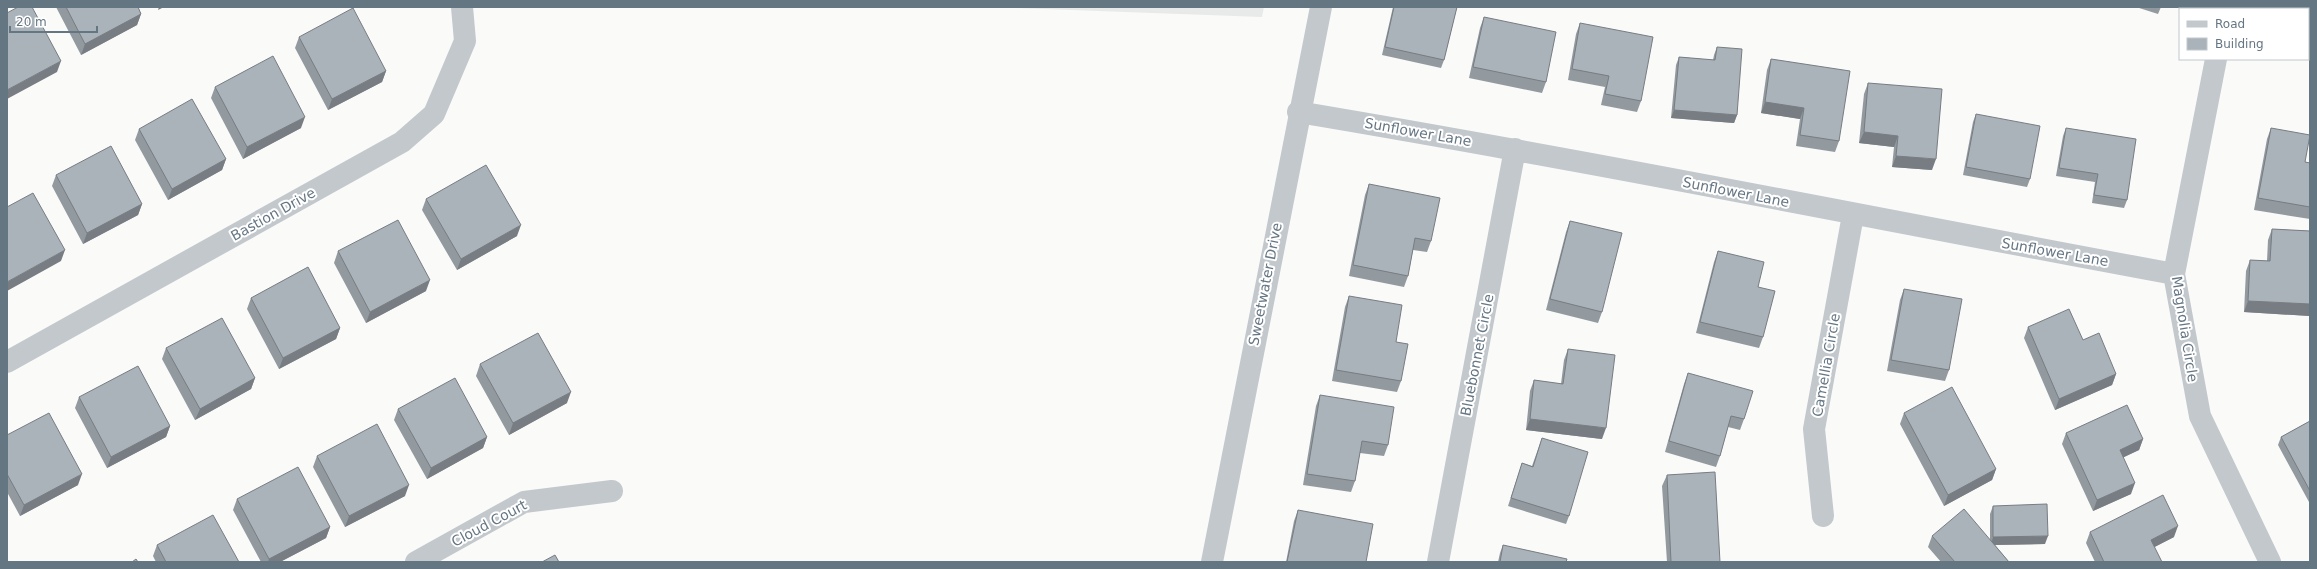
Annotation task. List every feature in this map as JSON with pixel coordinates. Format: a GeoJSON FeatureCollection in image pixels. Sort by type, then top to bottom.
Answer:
{"type":"FeatureCollection","features":[{"type":"Feature","properties":{"kind":"street","name":"Bastion Drive"},"geometry":{"type":"LineString","coordinates":[[7,362],[402,142],[434,114],[465,41],[462,7]]}},
{"type":"Feature","properties":{"kind":"street","name":"Sweetwater Drive"},"geometry":{"type":"LineString","coordinates":[[1212,562],[1298,112],[1321,7]]}},
{"type":"Feature","properties":{"kind":"street","name":"Magnolia Circle"},"geometry":{"type":"LineString","coordinates":[[2216,60],[2174,274],[2200,416],[2270,562]]}},
{"type":"Feature","properties":{"kind":"street","name":"Sunflower Lane"},"geometry":{"type":"LineString","coordinates":[[1298,112],[1515,149],[1853,215],[2174,274]]}},
{"type":"Feature","properties":{"kind":"street","name":"Bluebonnet Circle"},"geometry":{"type":"LineString","coordinates":[[1438,562],[1515,149]]}},
{"type":"Feature","properties":{"kind":"street","name":"Camellia Circle"},"geometry":{"type":"LineString","coordinates":[[1823,516],[1814,429],[1853,215]]}},
{"type":"Feature","properties":{"kind":"street","name":"Cloud Court"},"geometry":{"type":"LineString","coordinates":[[416,562],[524,502],[612,491]]}},
{"type":"Feature","properties":{"kind":"shaded area"},"geometry":{"type":"Polygon","coordinates":[[[991,7],[1264,7],[1262,17],[991,7]]]}},
{"type":"Feature","properties":{"kind":"building"},"geometry":{"type":"Polygon","coordinates":[[[18,7],[32,7],[61,61],[7,90],[7,13],[18,7]]]}},
{"type":"Feature","properties":{"kind":"building"},"geometry":{"type":"Polygon","coordinates":[[[66,7],[138,7],[141,14],[85,44],[66,7]]]}},
{"type":"Feature","properties":{"kind":"building"},"geometry":{"type":"Polygon","coordinates":[[[1394,7],[1457,7],[1444,60],[1385,47],[1394,7]]]}},
{"type":"Feature","properties":{"kind":"building"},"geometry":{"type":"Polygon","coordinates":[[[2310,7],[2310,33],[2309,8],[2294,8],[2310,7]]]}},
{"type":"Feature","properties":{"kind":"building"},"geometry":{"type":"Polygon","coordinates":[[[353,8],[386,71],[332,99],[299,37],[353,8]]]}},
{"type":"Feature","properties":{"kind":"building"},"geometry":{"type":"Polygon","coordinates":[[[1484,17],[1556,32],[1546,82],[1473,67],[1484,17]]]}},
{"type":"Feature","properties":{"kind":"building"},"geometry":{"type":"Polygon","coordinates":[[[1580,23],[1653,37],[1641,101],[1605,94],[1609,76],[1572,69],[1580,23]]]}},
{"type":"Feature","properties":{"kind":"building"},"geometry":{"type":"Polygon","coordinates":[[[1717,47],[1742,49],[1737,115],[1674,110],[1679,57],[1715,60],[1717,47]]]}},
{"type":"Feature","properties":{"kind":"building"},"geometry":{"type":"Polygon","coordinates":[[[273,56],[305,117],[247,147],[215,87],[273,56]]]}},
{"type":"Feature","properties":{"kind":"building"},"geometry":{"type":"Polygon","coordinates":[[[1771,59],[1850,71],[1839,141],[1800,135],[1804,108],[1765,102],[1771,59]]]}},
{"type":"Feature","properties":{"kind":"building"},"geometry":{"type":"Polygon","coordinates":[[[1868,83],[1942,89],[1936,159],[1896,156],[1898,136],[1864,132],[1868,83]]]}},
{"type":"Feature","properties":{"kind":"building"},"geometry":{"type":"Polygon","coordinates":[[[192,99],[226,159],[172,189],[139,129],[192,99]]]}},
{"type":"Feature","properties":{"kind":"building"},"geometry":{"type":"Polygon","coordinates":[[[1976,114],[2040,126],[2030,179],[1966,167],[1976,114]]]}},
{"type":"Feature","properties":{"kind":"building"},"geometry":{"type":"Polygon","coordinates":[[[2066,128],[2136,139],[2127,200],[2094,195],[2098,174],[2059,168],[2066,128]]]}},
{"type":"Feature","properties":{"kind":"building"},"geometry":{"type":"Polygon","coordinates":[[[2271,128],[2310,135],[2305,162],[2310,163],[2310,207],[2258,198],[2271,128]]]}},
{"type":"Feature","properties":{"kind":"building"},"geometry":{"type":"Polygon","coordinates":[[[111,146],[142,204],[87,233],[56,175],[111,146]]]}},
{"type":"Feature","properties":{"kind":"building"},"geometry":{"type":"Polygon","coordinates":[[[486,165],[521,225],[461,259],[426,199],[486,165]]]}},
{"type":"Feature","properties":{"kind":"building"},"geometry":{"type":"Polygon","coordinates":[[[1369,184],[1440,198],[1431,241],[1415,238],[1408,276],[1353,265],[1369,184]]]}},
{"type":"Feature","properties":{"kind":"building"},"geometry":{"type":"Polygon","coordinates":[[[33,193],[65,250],[7,282],[7,207],[33,193]]]}},
{"type":"Feature","properties":{"kind":"building"},"geometry":{"type":"Polygon","coordinates":[[[398,220],[430,280],[370,312],[338,251],[398,220]]]}},
{"type":"Feature","properties":{"kind":"building"},"geometry":{"type":"Polygon","coordinates":[[[1570,221],[1622,233],[1602,312],[1550,299],[1570,221]]]}},
{"type":"Feature","properties":{"kind":"building"},"geometry":{"type":"Polygon","coordinates":[[[2272,229],[2310,231],[2310,304],[2248,301],[2250,260],[2270,261],[2272,229]]]}},
{"type":"Feature","properties":{"kind":"building"},"geometry":{"type":"Polygon","coordinates":[[[1718,251],[1764,262],[1758,287],[1775,291],[1763,337],[1700,322],[1718,251]]]}},
{"type":"Feature","properties":{"kind":"building"},"geometry":{"type":"Polygon","coordinates":[[[308,267],[340,328],[283,358],[251,298],[308,267]]]}},
{"type":"Feature","properties":{"kind":"building"},"geometry":{"type":"Polygon","coordinates":[[[1904,289],[1962,299],[1949,370],[1891,360],[1904,289]]]}},
{"type":"Feature","properties":{"kind":"building"},"geometry":{"type":"Polygon","coordinates":[[[1349,296],[1402,305],[1396,342],[1408,344],[1401,381],[1336,370],[1349,296]]]}},
{"type":"Feature","properties":{"kind":"building"},"geometry":{"type":"Polygon","coordinates":[[[2069,309],[2083,340],[2099,333],[2116,374],[2059,399],[2028,327],[2069,309]]]}},
{"type":"Feature","properties":{"kind":"building"},"geometry":{"type":"Polygon","coordinates":[[[222,318],[255,378],[200,409],[166,348],[222,318]]]}},
{"type":"Feature","properties":{"kind":"building"},"geometry":{"type":"Polygon","coordinates":[[[538,333],[571,392],[513,423],[480,364],[538,333]]]}},
{"type":"Feature","properties":{"kind":"building"},"geometry":{"type":"Polygon","coordinates":[[[1568,349],[1615,355],[1606,428],[1530,419],[1534,380],[1563,384],[1568,349]]]}},
{"type":"Feature","properties":{"kind":"building"},"geometry":{"type":"Polygon","coordinates":[[[138,366],[170,426],[111,457],[79,397],[138,366]]]}},
{"type":"Feature","properties":{"kind":"building"},"geometry":{"type":"Polygon","coordinates":[[[1688,373],[1753,391],[1744,419],[1731,416],[1720,456],[1669,441],[1688,373]]]}},
{"type":"Feature","properties":{"kind":"building"},"geometry":{"type":"Polygon","coordinates":[[[455,378],[487,437],[431,468],[398,409],[455,378]]]}},
{"type":"Feature","properties":{"kind":"building"},"geometry":{"type":"Polygon","coordinates":[[[1952,387],[1996,469],[1948,495],[1904,413],[1952,387]]]}},
{"type":"Feature","properties":{"kind":"building"},"geometry":{"type":"Polygon","coordinates":[[[1320,395],[1394,407],[1388,445],[1362,441],[1355,481],[1307,474],[1320,395]]]}},
{"type":"Feature","properties":{"kind":"building"},"geometry":{"type":"Polygon","coordinates":[[[2127,405],[2143,439],[2120,450],[2135,483],[2097,500],[2066,433],[2127,405]]]}},
{"type":"Feature","properties":{"kind":"building"},"geometry":{"type":"Polygon","coordinates":[[[49,413],[82,474],[24,505],[7,474],[7,435],[49,413]]]}},
{"type":"Feature","properties":{"kind":"building"},"geometry":{"type":"Polygon","coordinates":[[[2310,421],[2310,491],[2281,437],[2310,421]]]}},
{"type":"Feature","properties":{"kind":"building"},"geometry":{"type":"Polygon","coordinates":[[[377,424],[409,485],[349,516],[317,456],[377,424]]]}},
{"type":"Feature","properties":{"kind":"building"},"geometry":{"type":"Polygon","coordinates":[[[1542,438],[1588,452],[1569,516],[1511,498],[1522,463],[1533,467],[1542,438]]]}},
{"type":"Feature","properties":{"kind":"building"},"geometry":{"type":"Polygon","coordinates":[[[298,467],[330,527],[269,559],[237,499],[298,467]]]}},
{"type":"Feature","properties":{"kind":"building"},"geometry":{"type":"Polygon","coordinates":[[[1715,472],[1720,562],[1671,562],[1667,475],[1715,472]]]}},
{"type":"Feature","properties":{"kind":"building"},"geometry":{"type":"Polygon","coordinates":[[[2163,495],[2178,526],[2151,540],[2162,562],[2104,562],[2090,532],[2163,495]]]}},
{"type":"Feature","properties":{"kind":"building"},"geometry":{"type":"Polygon","coordinates":[[[2047,504],[2048,536],[1993,537],[1993,506],[2047,504]]]}},
{"type":"Feature","properties":{"kind":"building"},"geometry":{"type":"Polygon","coordinates":[[[1964,509],[2009,562],[1955,562],[1932,536],[1964,509]]]}},
{"type":"Feature","properties":{"kind":"building"},"geometry":{"type":"Polygon","coordinates":[[[1298,510],[1373,524],[1366,562],[1287,562],[1298,510]]]}},
{"type":"Feature","properties":{"kind":"building"},"geometry":{"type":"Polygon","coordinates":[[[213,515],[239,562],[166,562],[157,545],[213,515]]]}},
{"type":"Feature","properties":{"kind":"building"},"geometry":{"type":"Polygon","coordinates":[[[1503,545],[1567,559],[1566,562],[1500,562],[1503,545]]]}},
{"type":"Feature","properties":{"kind":"building"},"geometry":{"type":"Polygon","coordinates":[[[555,555],[559,562],[542,562],[555,555]]]}}]}
